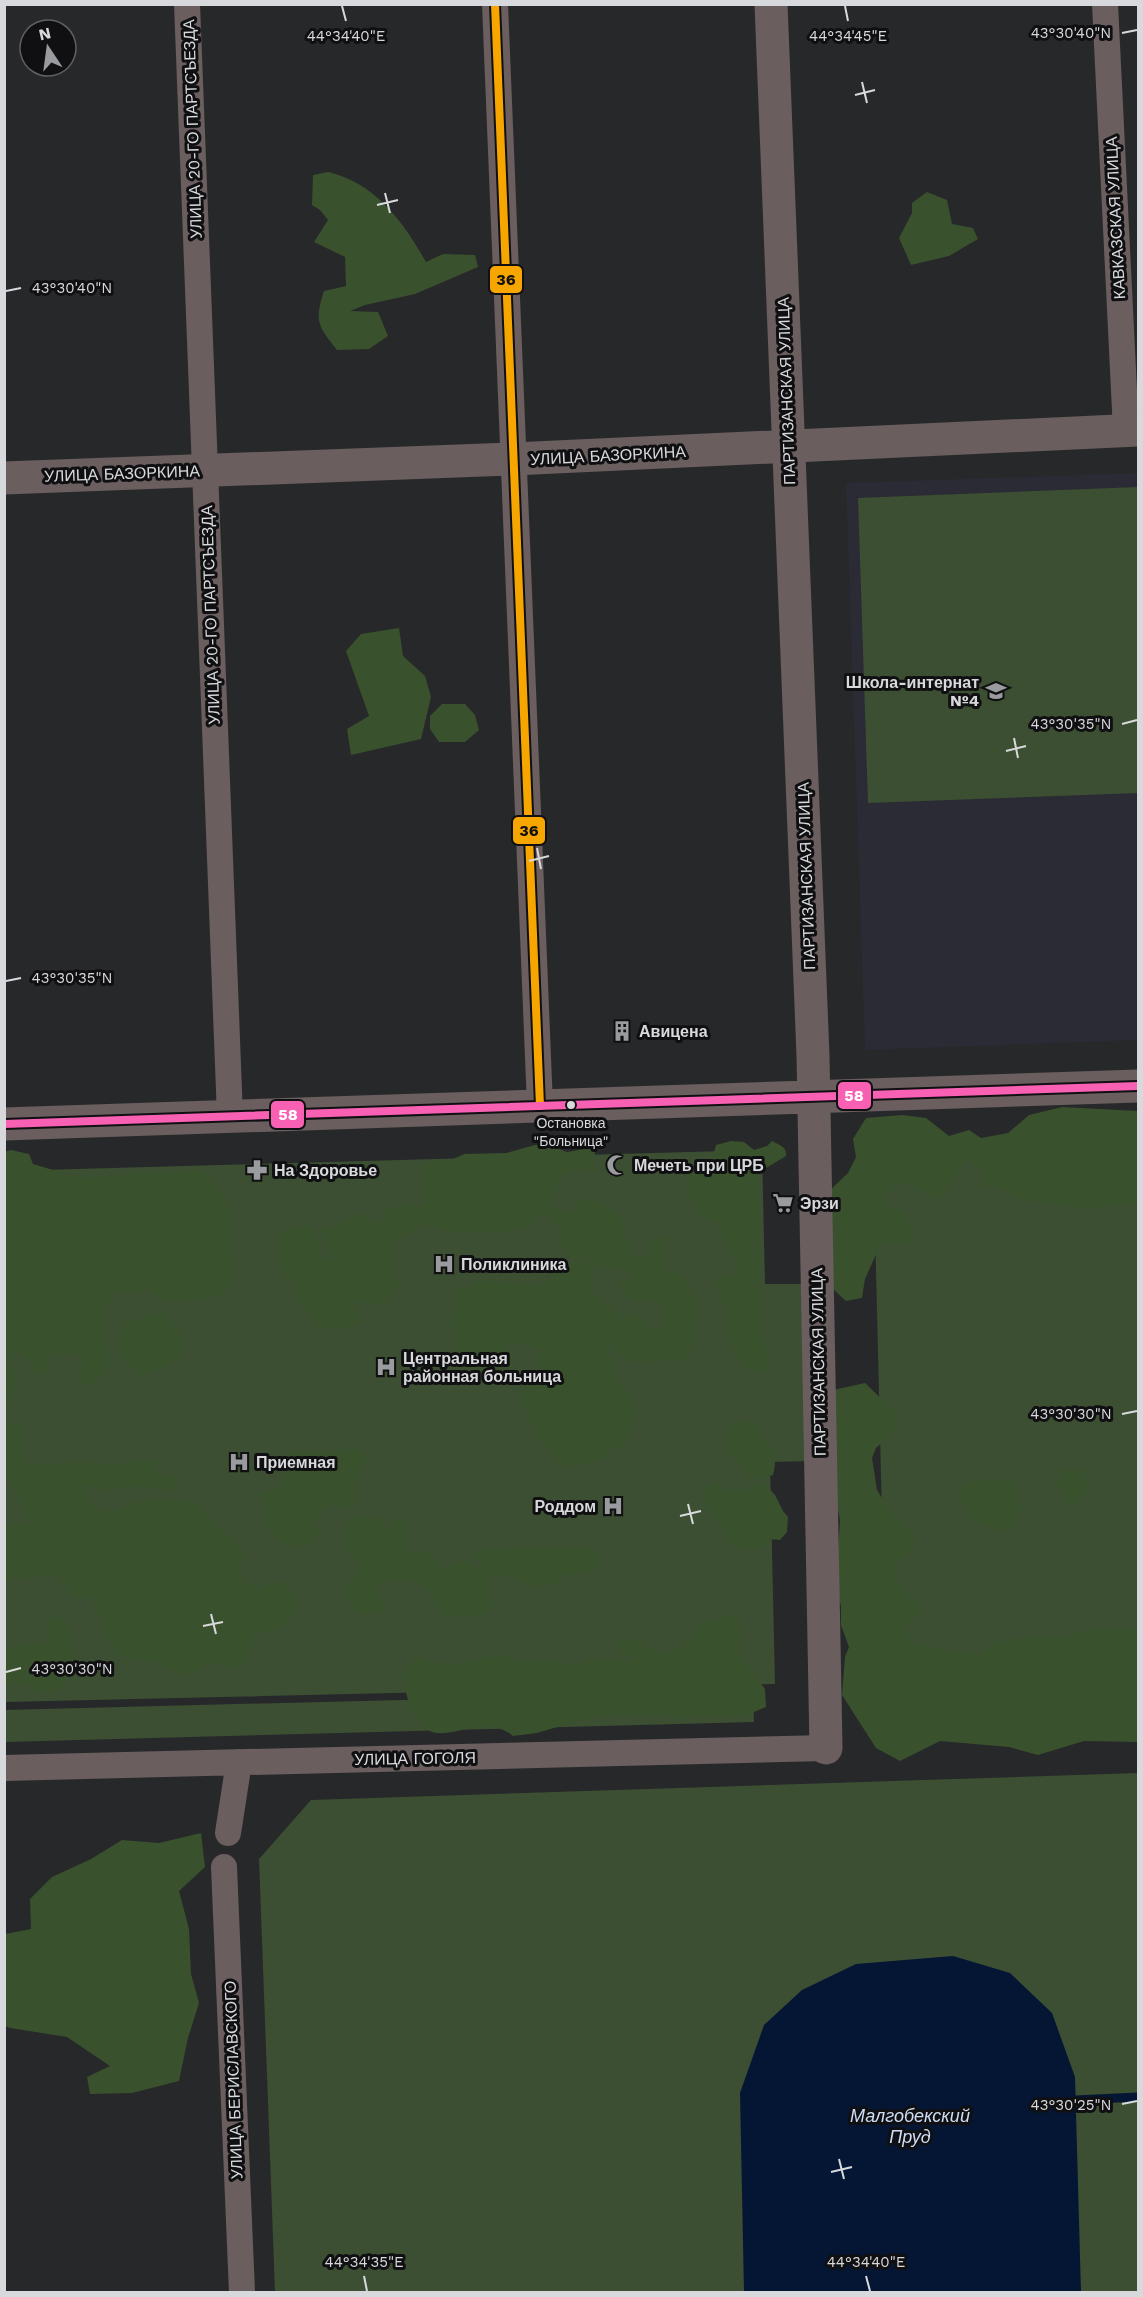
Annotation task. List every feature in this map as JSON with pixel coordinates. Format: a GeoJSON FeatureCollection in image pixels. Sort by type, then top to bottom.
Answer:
{"type":"FeatureCollection","features":[{"type":"Feature","properties":{"kind":"street","name":"УЛИЦА 20-ГО ПАРТСЪЕЗДА"},"geometry":{"type":"LineString","coordinates":[[187,4],[230,1117]]}},
{"type":"Feature","properties":{"kind":"street"},"geometry":{"type":"LineString","coordinates":[[495,4],[540,1106]]}},
{"type":"Feature","properties":{"kind":"street","name":"ПАРТИЗАНСКАЯ УЛИЦА"},"geometry":{"type":"LineString","coordinates":[[771,4],[813,1098],[826,1748]]}},
{"type":"Feature","properties":{"kind":"street","name":"КАВКАЗСКАЯ УЛИЦА"},"geometry":{"type":"LineString","coordinates":[[1105,4],[1132,430]]}},
{"type":"Feature","properties":{"kind":"street","name":"УЛИЦА БАЗОРКИНА"},"geometry":{"type":"LineString","coordinates":[[4,478],[513,459],[1132,430]]}},
{"type":"Feature","properties":{"kind":"street"},"geometry":{"type":"LineString","coordinates":[[4,1124],[1138,1086]]}},
{"type":"Feature","properties":{"kind":"street","name":"УЛИЦА ГОГОЛЯ"},"geometry":{"type":"LineString","coordinates":[[4,1768],[826,1748]]}},
{"type":"Feature","properties":{"kind":"street"},"geometry":{"type":"LineString","coordinates":[[228,1833],[239,1762]]}},
{"type":"Feature","properties":{"kind":"street","name":"УЛИЦА БЕРИСЛАВСКОГО"},"geometry":{"type":"LineString","coordinates":[[224,1867],[242,2292]]}},
{"type":"Feature","properties":{"kind":"shaded area","name":"Школа-интернат №4"},"geometry":{"type":"Polygon","coordinates":[[[1138,473],[1138,1040],[865,1050],[846,483],[1138,473]]]}},
{"type":"Feature","properties":{"kind":"green space"},"geometry":{"type":"Polygon","coordinates":[[[328,172],[360,185],[386,206],[408,232],[426,262],[443,254],[475,255],[478,267],[415,294],[365,305],[350,311],[378,312],[388,336],[369,349],[337,350],[320,323],[319,310],[324,291],[346,286],[345,257],[314,242],[328,220],[320,210],[312,205],[313,175],[328,172]]]}},
{"type":"Feature","properties":{"kind":"green space"},"geometry":{"type":"Polygon","coordinates":[[[927,192],[947,200],[952,224],[973,228],[978,239],[949,256],[911,265],[899,238],[912,213],[912,203],[927,192]]]}},
{"type":"Feature","properties":{"kind":"green space"},"geometry":{"type":"Polygon","coordinates":[[[1138,487],[1138,793],[868,803],[858,498],[1138,487]]]}},
{"type":"Feature","properties":{"kind":"green space"},"geometry":{"type":"Polygon","coordinates":[[[399,628],[403,656],[425,676],[431,697],[421,739],[351,755],[347,729],[369,716],[346,651],[361,634],[399,628]]]}},
{"type":"Feature","properties":{"kind":"green space"},"geometry":{"type":"Polygon","coordinates":[[[442,704],[465,704],[475,715],[479,730],[465,742],[439,742],[430,729],[430,716],[442,704]]]}},
{"type":"Feature","properties":{"kind":"green space"},"geometry":{"type":"Polygon","coordinates":[[[1062,1107],[1138,1111],[1138,1204],[1081,1209],[1018,1199],[1000,1188],[983,1186],[980,1168],[968,1159],[955,1175],[939,1202],[922,1191],[901,1183],[883,1195],[886,1208],[906,1212],[914,1237],[905,1245],[882,1241],[865,1279],[862,1298],[846,1301],[834,1290],[820,1271],[829,1191],[848,1173],[856,1157],[853,1139],[866,1118],[902,1115],[926,1118],[949,1136],[969,1130],[981,1138],[1008,1133],[1029,1115],[1062,1107]]]}},
{"type":"Feature","properties":{"kind":"green space"},"geometry":{"type":"Polygon","coordinates":[[[1138,1138],[1138,1676],[886,1683],[873,1145],[1138,1138]]]}},
{"type":"Feature","properties":{"kind":"green space"},"geometry":{"type":"Polygon","coordinates":[[[731,1141],[744,1142],[754,1150],[767,1146],[772,1141],[782,1146],[786,1153],[786,1156],[756,1174],[759,1206],[759,1279],[767,1367],[761,1374],[749,1371],[734,1351],[724,1323],[725,1309],[715,1280],[720,1276],[732,1277],[736,1269],[736,1258],[725,1242],[720,1224],[708,1220],[699,1213],[688,1194],[688,1185],[692,1175],[699,1167],[712,1161],[716,1145],[731,1141]]]}},
{"type":"Feature","properties":{"kind":"green space"},"geometry":{"type":"Polygon","coordinates":[[[546,1144],[567,1152],[591,1148],[595,1151],[593,1168],[570,1172],[562,1178],[550,1198],[553,1209],[570,1212],[583,1199],[593,1200],[607,1206],[620,1215],[631,1255],[638,1258],[647,1256],[654,1237],[666,1237],[667,1269],[687,1279],[690,1291],[700,1306],[696,1317],[690,1359],[630,1361],[607,1345],[604,1349],[613,1362],[612,1375],[637,1411],[624,1447],[608,1450],[601,1459],[569,1467],[559,1463],[542,1441],[535,1436],[522,1401],[526,1386],[547,1370],[536,1363],[540,1350],[514,1343],[505,1351],[514,1360],[514,1366],[490,1371],[472,1368],[457,1360],[453,1341],[455,1328],[449,1322],[453,1311],[452,1293],[460,1288],[471,1288],[477,1282],[491,1281],[533,1284],[538,1289],[550,1275],[579,1260],[592,1265],[594,1295],[624,1319],[635,1311],[651,1331],[666,1323],[661,1305],[645,1299],[634,1301],[625,1293],[619,1283],[634,1277],[629,1271],[601,1267],[579,1257],[570,1259],[561,1244],[560,1227],[545,1214],[536,1216],[528,1228],[509,1232],[465,1231],[451,1234],[431,1225],[423,1225],[396,1239],[394,1269],[398,1288],[396,1292],[388,1299],[374,1305],[370,1306],[362,1301],[353,1303],[360,1321],[345,1328],[335,1328],[318,1326],[305,1306],[297,1305],[294,1285],[284,1275],[277,1254],[280,1232],[304,1226],[311,1228],[319,1240],[321,1258],[328,1260],[330,1255],[321,1230],[324,1226],[339,1225],[359,1214],[365,1214],[376,1225],[384,1219],[382,1211],[410,1205],[425,1206],[420,1181],[421,1171],[425,1165],[433,1161],[449,1161],[464,1154],[506,1153],[546,1144]]]}},
{"type":"Feature","properties":{"kind":"green space"},"geometry":{"type":"Polygon","coordinates":[[[11,1150],[29,1154],[33,1164],[80,1178],[176,1173],[199,1169],[220,1188],[229,1209],[233,1278],[223,1295],[178,1303],[157,1300],[151,1290],[112,1295],[105,1312],[109,1357],[104,1375],[82,1386],[79,1374],[84,1363],[78,1353],[61,1355],[51,1352],[48,1372],[41,1377],[31,1369],[29,1359],[17,1352],[11,1358],[11,1369],[16,1375],[10,1409],[5,1413],[4,1152],[11,1150]]]}},
{"type":"Feature","properties":{"kind":"green space","name":"Центральная районная больница"},"geometry":{"type":"Polygon","coordinates":[[[762,1150],[765,1284],[807,1284],[811,1461],[770,1462],[775,1684],[5,1702],[4,1171],[762,1150]]]}},
{"type":"Feature","properties":{"kind":"green space"},"geometry":{"type":"Polygon","coordinates":[[[165,1313],[182,1336],[183,1354],[170,1365],[140,1376],[117,1351],[122,1326],[148,1314],[165,1313]]]}},
{"type":"Feature","properties":{"kind":"green space"},"geometry":{"type":"Polygon","coordinates":[[[865,1383],[896,1413],[896,1430],[876,1448],[872,1458],[877,1490],[894,1517],[916,1535],[911,1553],[898,1561],[893,1580],[925,1613],[914,1619],[906,1630],[913,1644],[983,1655],[993,1643],[1026,1637],[1063,1638],[1091,1628],[1138,1630],[1138,1742],[1084,1741],[1038,1755],[1009,1747],[940,1741],[900,1761],[876,1748],[842,1695],[845,1657],[849,1647],[841,1625],[841,1606],[836,1586],[840,1520],[836,1499],[833,1390],[865,1383]]]}},
{"type":"Feature","properties":{"kind":"green space"},"geometry":{"type":"Polygon","coordinates":[[[751,1421],[771,1445],[775,1458],[773,1475],[758,1480],[746,1474],[724,1448],[728,1429],[737,1423],[751,1421]]]}},
{"type":"Feature","properties":{"kind":"green space"},"geometry":{"type":"Polygon","coordinates":[[[4,1422],[20,1425],[22,1449],[30,1464],[86,1462],[116,1464],[156,1459],[156,1474],[174,1476],[177,1487],[161,1491],[139,1486],[104,1491],[91,1485],[86,1486],[89,1505],[113,1511],[136,1502],[149,1500],[166,1499],[196,1504],[234,1539],[245,1553],[238,1570],[245,1583],[258,1589],[270,1581],[286,1584],[299,1602],[296,1610],[281,1625],[252,1635],[253,1649],[244,1664],[228,1668],[216,1661],[188,1676],[153,1662],[116,1654],[91,1599],[71,1595],[64,1582],[55,1575],[5,1580],[5,1527],[28,1521],[11,1482],[5,1475],[4,1422]]]}},
{"type":"Feature","properties":{"kind":"green space"},"geometry":{"type":"Polygon","coordinates":[[[357,1449],[365,1455],[366,1462],[356,1477],[355,1505],[345,1508],[329,1504],[321,1510],[319,1518],[312,1522],[320,1531],[314,1542],[292,1547],[277,1540],[264,1518],[268,1507],[260,1497],[262,1492],[279,1489],[290,1466],[285,1460],[289,1452],[357,1449]]]}},
{"type":"Feature","properties":{"kind":"green space"},"geometry":{"type":"Polygon","coordinates":[[[1069,1469],[1082,1469],[1088,1489],[1077,1503],[1070,1505],[1067,1498],[1056,1488],[1061,1472],[1069,1469]]]}},
{"type":"Feature","properties":{"kind":"green space"},"geometry":{"type":"Polygon","coordinates":[[[1014,1480],[1022,1512],[1014,1525],[1009,1529],[998,1530],[968,1517],[960,1494],[963,1484],[969,1481],[1014,1480]]]}},
{"type":"Feature","properties":{"kind":"green space"},"geometry":{"type":"Polygon","coordinates":[[[712,1483],[721,1483],[732,1491],[737,1491],[764,1483],[775,1495],[788,1517],[787,1532],[780,1540],[767,1539],[761,1549],[744,1549],[729,1542],[704,1500],[703,1495],[712,1483]]]}},
{"type":"Feature","properties":{"kind":"green space"},"geometry":{"type":"Polygon","coordinates":[[[359,1515],[362,1519],[382,1518],[383,1532],[390,1531],[390,1522],[402,1519],[407,1523],[404,1545],[408,1551],[431,1552],[444,1570],[456,1561],[470,1562],[476,1569],[483,1567],[482,1563],[472,1556],[472,1552],[536,1546],[588,1546],[597,1552],[599,1563],[589,1574],[561,1575],[557,1585],[524,1586],[511,1577],[503,1576],[487,1580],[494,1608],[485,1614],[444,1617],[432,1600],[429,1588],[398,1580],[379,1584],[385,1611],[372,1614],[357,1613],[343,1593],[353,1581],[358,1562],[346,1545],[349,1518],[359,1515]]]}},
{"type":"Feature","properties":{"kind":"green space"},"geometry":{"type":"Polygon","coordinates":[[[738,1614],[740,1635],[738,1652],[765,1689],[766,1707],[747,1715],[680,1719],[659,1714],[591,1717],[537,1733],[513,1736],[496,1728],[480,1727],[448,1733],[434,1732],[421,1725],[410,1707],[402,1674],[417,1656],[437,1663],[464,1664],[499,1654],[515,1661],[542,1660],[580,1667],[589,1660],[636,1660],[617,1649],[618,1640],[636,1641],[658,1652],[666,1653],[683,1645],[701,1623],[738,1614]]]}},
{"type":"Feature","properties":{"kind":"green space"},"geometry":{"type":"Polygon","coordinates":[[[60,1615],[67,1624],[76,1663],[69,1667],[65,1683],[54,1691],[44,1693],[36,1691],[25,1683],[5,1684],[5,1647],[43,1643],[48,1639],[46,1624],[60,1615]]]}},
{"type":"Feature","properties":{"kind":"green space"},"geometry":{"type":"Polygon","coordinates":[[[753,1691],[754,1722],[5,1742],[4,1710],[753,1691]]]}},
{"type":"Feature","properties":{"kind":"green space"},"geometry":{"type":"Polygon","coordinates":[[[1138,1773],[1138,2292],[275,2292],[259,1859],[311,1800],[1138,1773]]]}},
{"type":"Feature","properties":{"kind":"green space"},"geometry":{"type":"Polygon","coordinates":[[[201,1833],[205,1867],[179,1891],[189,1929],[191,1974],[199,2003],[188,2038],[179,2081],[132,2093],[90,2094],[87,2077],[110,2066],[67,2037],[5,2026],[5,1934],[31,1929],[30,1899],[52,1877],[91,1859],[122,1840],[159,1843],[201,1833]]]}},
{"type":"Feature","properties":{"kind":"water","name":"Малгобекский Пруд"},"geometry":{"type":"Polygon","coordinates":[[[953,1956],[1010,1973],[1052,2013],[1075,2077],[1081,2292],[744,2292],[740,2093],[764,2025],[802,1990],[856,1964],[953,1956]]]}},
{"type":"Feature","properties":{"kind":"waterway"},"geometry":{"type":"LineString","coordinates":[[1075,2100],[1138,2097]]}},
{"type":"Feature","properties":{"kind":"transit line","name":"36"},"geometry":{"type":"LineString","coordinates":[[495,4],[540,1106]]}},
{"type":"Feature","properties":{"kind":"transit line","name":"58"},"geometry":{"type":"LineString","coordinates":[[4,1124],[1138,1086]]}},
{"type":"Feature","properties":{"kind":"place","name":"Школа-интернат №4"},"geometry":{"type":"Point","coordinates":[996,691]}},
{"type":"Feature","properties":{"kind":"place","name":"Авицена"},"geometry":{"type":"Point","coordinates":[622,1031]}},
{"type":"Feature","properties":{"kind":"place","name":"Остановка \"Больница\""},"geometry":{"type":"Point","coordinates":[571,1105]}},
{"type":"Feature","properties":{"kind":"place","name":"Мечеть при ЦРБ"},"geometry":{"type":"Point","coordinates":[617,1165]}},
{"type":"Feature","properties":{"kind":"place","name":"На Здоровье"},"geometry":{"type":"Point","coordinates":[257,1170]}},
{"type":"Feature","properties":{"kind":"place","name":"Эрзи"},"geometry":{"type":"Point","coordinates":[783,1203]}},
{"type":"Feature","properties":{"kind":"place","name":"Поликлиника"},"geometry":{"type":"Point","coordinates":[444,1264]}},
{"type":"Feature","properties":{"kind":"place","name":"Центральная районная больница"},"geometry":{"type":"Point","coordinates":[386,1367]}},
{"type":"Feature","properties":{"kind":"place","name":"Приемная"},"geometry":{"type":"Point","coordinates":[239,1462]}},
{"type":"Feature","properties":{"kind":"place","name":"Роддом"},"geometry":{"type":"Point","coordinates":[613,1506]}}]}
